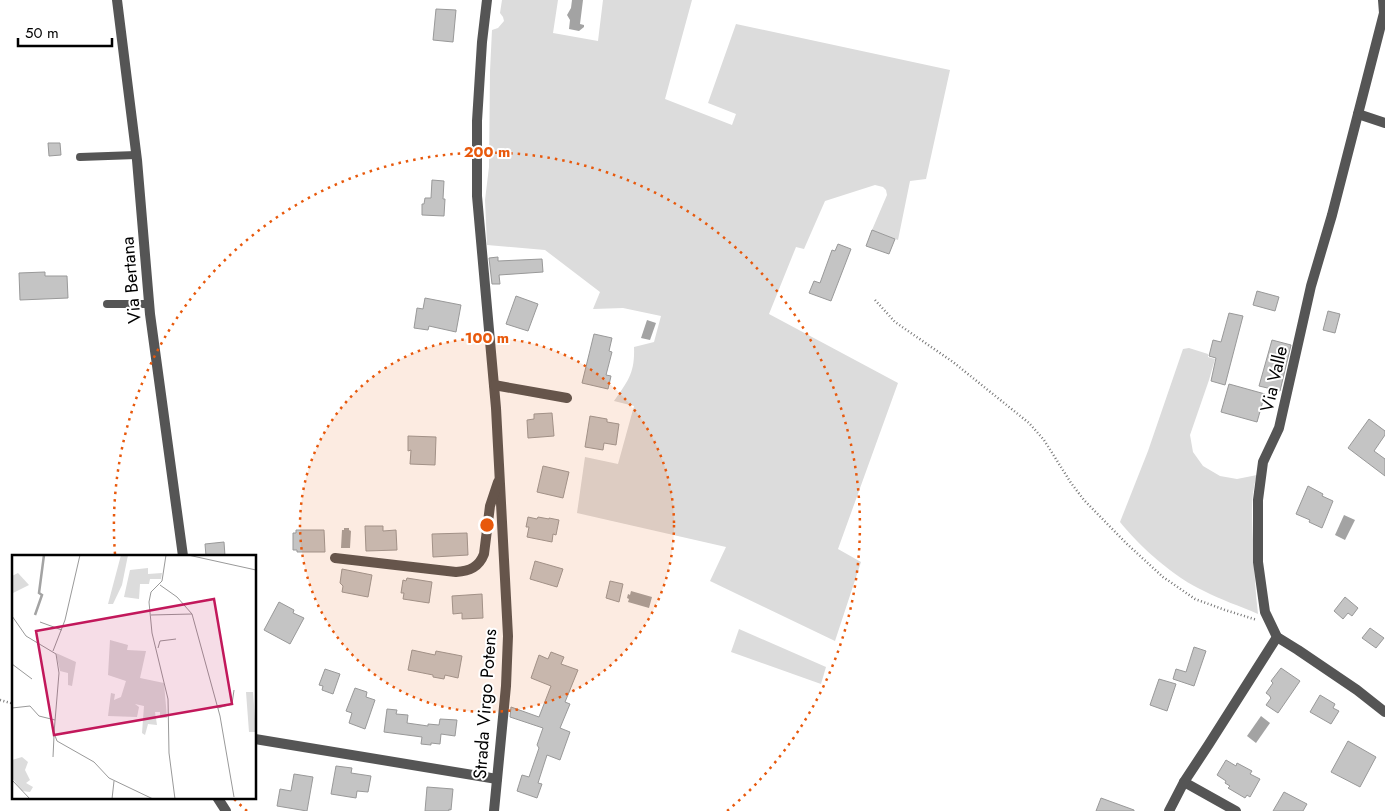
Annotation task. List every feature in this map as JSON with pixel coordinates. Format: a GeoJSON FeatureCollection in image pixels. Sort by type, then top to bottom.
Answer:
{"type":"FeatureCollection","features":[{"type":"Feature","properties":{"kind":"street","name":"Via Bertana"},"geometry":{"type":"LineString","coordinates":[[117,0],[136,155],[149,304],[184,555]]}},
{"type":"Feature","properties":{"kind":"street","name":"Strada Virgo Potens"},"geometry":{"type":"LineString","coordinates":[[487,0],[482,42],[477,121],[477,196],[494,385],[508,658],[494,811]]}},
{"type":"Feature","properties":{"kind":"street","name":"Via Valle"},"geometry":{"type":"LineString","coordinates":[[1277,637],[1265,612],[1258,562],[1258,500],[1263,462],[1279,428],[1311,286],[1332,215],[1385,11],[1383,0]]}},
{"type":"Feature","properties":{"kind":"street"},"geometry":{"type":"LineString","coordinates":[[1358,114],[1385,122]]}},
{"type":"Feature","properties":{"kind":"street"},"geometry":{"type":"LineString","coordinates":[[494,385],[567,398]]}},
{"type":"Feature","properties":{"kind":"street"},"geometry":{"type":"LineString","coordinates":[[336,558],[456,572],[475,568],[484,554],[490,506],[500,478]]}},
{"type":"Feature","properties":{"kind":"street"},"geometry":{"type":"LineString","coordinates":[[1169,811],[1184,782],[1277,637],[1357,690],[1385,712]]}},
{"type":"Feature","properties":{"kind":"street"},"geometry":{"type":"LineString","coordinates":[[256,739],[497,780]]}},
{"type":"Feature","properties":{"kind":"street"},"geometry":{"type":"LineString","coordinates":[[1184,782],[1236,811]]}},
{"type":"Feature","properties":{"kind":"street"},"geometry":{"type":"LineString","coordinates":[[218,798],[226,811]]}},
{"type":"Feature","properties":{"kind":"lane"},"geometry":{"type":"LineString","coordinates":[[80,157],[136,155]]}},
{"type":"Feature","properties":{"kind":"lane"},"geometry":{"type":"LineString","coordinates":[[107,304],[149,304]]}},
{"type":"Feature","properties":{"kind":"path"},"geometry":{"type":"LineString","coordinates":[[874,300],[895,322],[962,369],[1029,423],[1044,440],[1084,500],[1127,544],[1164,577],[1195,599],[1208,605],[1262,622]]}},
{"type":"Feature","properties":{"kind":"shaded area"},"geometry":{"type":"Polygon","coordinates":[[[502,0],[558,0],[553,33],[598,41],[603,0],[692,0],[665,99],[732,125],[736,114],[708,103],[736,24],[950,70],[926,179],[910,181],[898,240],[872,230],[887,195],[883,187],[875,185],[825,201],[804,249],[796,247],[769,314],[898,383],[838,549],[861,562],[835,641],[710,581],[726,547],[577,513],[585,457],[618,464],[634,406],[614,401],[630,376],[634,347],[654,342],[661,316],[623,308],[593,309],[600,292],[545,250],[487,245],[485,200],[489,167],[492,30],[498,28],[504,21],[500,13],[502,0]]]}},
{"type":"Feature","properties":{"kind":"shaded area"},"geometry":{"type":"Polygon","coordinates":[[[572,0],[583,0],[580,24],[584,25],[584,27],[579,31],[569,29],[570,20],[567,15],[571,8],[572,0]]]}},
{"type":"Feature","properties":{"kind":"shaded area"},"geometry":{"type":"Polygon","coordinates":[[[647,320],[656,323],[650,340],[641,338],[647,320]]]}},
{"type":"Feature","properties":{"kind":"shaded area"},"geometry":{"type":"Polygon","coordinates":[[[1189,348],[1208,354],[1208,357],[1215,359],[1190,435],[1193,452],[1203,466],[1220,476],[1237,479],[1257,475],[1252,499],[1252,516],[1258,614],[1210,594],[1181,578],[1137,542],[1120,522],[1148,451],[1183,349],[1189,348]]]}},
{"type":"Feature","properties":{"kind":"shaded area"},"geometry":{"type":"Polygon","coordinates":[[[1344,515],[1355,520],[1345,540],[1335,535],[1344,515]]]}},
{"type":"Feature","properties":{"kind":"shaded area"},"geometry":{"type":"Polygon","coordinates":[[[349,528],[351,531],[350,548],[341,548],[342,530],[349,528]]]}},
{"type":"Feature","properties":{"kind":"shaded area"},"geometry":{"type":"Polygon","coordinates":[[[631,591],[652,597],[649,608],[628,602],[628,594],[630,595],[631,591]]]}},
{"type":"Feature","properties":{"kind":"shaded area"},"geometry":{"type":"Polygon","coordinates":[[[739,629],[826,667],[821,684],[731,652],[739,629]]]}},
{"type":"Feature","properties":{"kind":"shaded area"},"geometry":{"type":"Polygon","coordinates":[[[1261,716],[1270,723],[1256,743],[1247,736],[1261,716]]]}},
{"type":"Feature","properties":{"kind":"building"},"geometry":{"type":"Polygon","coordinates":[[[436,9],[456,10],[453,42],[433,40],[436,9]]]}},
{"type":"Feature","properties":{"kind":"building"},"geometry":{"type":"Polygon","coordinates":[[[48,143],[60,143],[61,155],[49,156],[48,143]]]}},
{"type":"Feature","properties":{"kind":"building"},"geometry":{"type":"Polygon","coordinates":[[[432,180],[444,181],[444,216],[422,215],[422,204],[424,204],[425,198],[431,198],[432,180]]]}},
{"type":"Feature","properties":{"kind":"building"},"geometry":{"type":"Polygon","coordinates":[[[872,230],[895,239],[889,254],[866,246],[872,230]]]}},
{"type":"Feature","properties":{"kind":"building"},"geometry":{"type":"Polygon","coordinates":[[[838,244],[851,249],[831,301],[809,293],[814,281],[820,283],[832,250],[835,251],[838,244]]]}},
{"type":"Feature","properties":{"kind":"building"},"geometry":{"type":"Polygon","coordinates":[[[498,257],[498,261],[542,259],[543,272],[499,275],[500,284],[492,284],[489,258],[498,257]]]}},
{"type":"Feature","properties":{"kind":"building"},"geometry":{"type":"Polygon","coordinates":[[[45,272],[45,276],[67,276],[68,298],[20,300],[19,273],[45,272]]]}},
{"type":"Feature","properties":{"kind":"building"},"geometry":{"type":"Polygon","coordinates":[[[1257,291],[1279,297],[1275,311],[1253,305],[1257,291]]]}},
{"type":"Feature","properties":{"kind":"building"},"geometry":{"type":"Polygon","coordinates":[[[516,296],[538,304],[528,331],[506,324],[516,296]]]}},
{"type":"Feature","properties":{"kind":"building"},"geometry":{"type":"Polygon","coordinates":[[[425,298],[461,305],[456,332],[429,326],[428,330],[414,328],[417,308],[423,309],[425,298]]]}},
{"type":"Feature","properties":{"kind":"building"},"geometry":{"type":"Polygon","coordinates":[[[1328,311],[1340,314],[1335,333],[1323,330],[1328,311]]]}},
{"type":"Feature","properties":{"kind":"building"},"geometry":{"type":"Polygon","coordinates":[[[1229,313],[1243,316],[1225,385],[1211,381],[1216,358],[1209,356],[1213,340],[1221,342],[1229,313]]]}},
{"type":"Feature","properties":{"kind":"building"},"geometry":{"type":"Polygon","coordinates":[[[594,334],[612,338],[609,351],[612,352],[606,375],[611,376],[608,389],[582,383],[594,334]]]}},
{"type":"Feature","properties":{"kind":"building"},"geometry":{"type":"Polygon","coordinates":[[[1272,340],[1291,345],[1280,391],[1259,386],[1272,340]]]}},
{"type":"Feature","properties":{"kind":"building"},"geometry":{"type":"Polygon","coordinates":[[[1229,384],[1265,394],[1257,422],[1221,412],[1229,384]]]}},
{"type":"Feature","properties":{"kind":"building"},"geometry":{"type":"Polygon","coordinates":[[[552,413],[554,436],[528,438],[527,420],[534,419],[534,414],[552,413]]]}},
{"type":"Feature","properties":{"kind":"building"},"geometry":{"type":"Polygon","coordinates":[[[590,416],[607,419],[607,422],[619,424],[616,445],[604,443],[603,450],[585,447],[590,416]]]}},
{"type":"Feature","properties":{"kind":"building"},"geometry":{"type":"Polygon","coordinates":[[[1369,419],[1385,431],[1385,435],[1374,451],[1385,459],[1385,476],[1348,448],[1369,419]]]}},
{"type":"Feature","properties":{"kind":"building"},"geometry":{"type":"Polygon","coordinates":[[[408,436],[436,437],[435,465],[410,464],[411,450],[408,451],[408,436]]]}},
{"type":"Feature","properties":{"kind":"building"},"geometry":{"type":"Polygon","coordinates":[[[543,466],[569,472],[563,498],[537,492],[543,466]]]}},
{"type":"Feature","properties":{"kind":"building"},"geometry":{"type":"Polygon","coordinates":[[[1308,486],[1333,501],[1322,528],[1296,514],[1308,486]]]}},
{"type":"Feature","properties":{"kind":"building"},"geometry":{"type":"Polygon","coordinates":[[[528,517],[559,520],[556,535],[553,534],[552,542],[527,537],[528,517]]]}},
{"type":"Feature","properties":{"kind":"building"},"geometry":{"type":"Polygon","coordinates":[[[365,526],[383,526],[383,531],[396,530],[397,550],[366,551],[365,526]]]}},
{"type":"Feature","properties":{"kind":"building"},"geometry":{"type":"Polygon","coordinates":[[[296,530],[324,530],[325,552],[297,552],[297,550],[293,550],[293,533],[296,533],[296,530]]]}},
{"type":"Feature","properties":{"kind":"building"},"geometry":{"type":"Polygon","coordinates":[[[467,533],[468,555],[433,557],[432,534],[467,533]]]}},
{"type":"Feature","properties":{"kind":"building"},"geometry":{"type":"Polygon","coordinates":[[[224,542],[225,555],[206,555],[205,544],[224,542]]]}},
{"type":"Feature","properties":{"kind":"building"},"geometry":{"type":"Polygon","coordinates":[[[535,561],[563,569],[557,587],[530,579],[535,561]]]}},
{"type":"Feature","properties":{"kind":"building"},"geometry":{"type":"Polygon","coordinates":[[[342,569],[372,575],[368,597],[342,592],[343,586],[340,583],[342,569]]]}},
{"type":"Feature","properties":{"kind":"building"},"geometry":{"type":"Polygon","coordinates":[[[407,578],[432,582],[429,603],[403,599],[404,593],[401,593],[403,580],[406,581],[407,578]]]}},
{"type":"Feature","properties":{"kind":"building"},"geometry":{"type":"Polygon","coordinates":[[[610,581],[623,584],[619,602],[606,598],[610,581]]]}},
{"type":"Feature","properties":{"kind":"building"},"geometry":{"type":"Polygon","coordinates":[[[482,594],[483,618],[462,619],[462,613],[453,614],[452,596],[482,594]]]}},
{"type":"Feature","properties":{"kind":"building"},"geometry":{"type":"Polygon","coordinates":[[[1345,597],[1358,608],[1352,616],[1348,613],[1343,619],[1334,611],[1345,597]]]}},
{"type":"Feature","properties":{"kind":"building"},"geometry":{"type":"Polygon","coordinates":[[[279,602],[294,610],[293,613],[304,618],[290,644],[264,630],[279,602]]]}},
{"type":"Feature","properties":{"kind":"building"},"geometry":{"type":"Polygon","coordinates":[[[1370,628],[1384,638],[1376,648],[1362,638],[1370,628]]]}},
{"type":"Feature","properties":{"kind":"building"},"geometry":{"type":"Polygon","coordinates":[[[1194,647],[1206,651],[1194,686],[1173,679],[1176,669],[1186,672],[1194,647]]]}},
{"type":"Feature","properties":{"kind":"building"},"geometry":{"type":"Polygon","coordinates":[[[412,650],[435,655],[436,651],[462,656],[458,678],[445,675],[444,679],[408,670],[412,650]]]}},
{"type":"Feature","properties":{"kind":"building"},"geometry":{"type":"Polygon","coordinates":[[[551,652],[564,657],[561,664],[578,670],[565,702],[570,704],[560,728],[570,732],[560,760],[547,755],[538,783],[542,784],[537,798],[517,791],[522,775],[529,777],[539,748],[537,745],[543,728],[510,717],[511,707],[539,717],[551,686],[531,678],[539,655],[548,659],[551,652]]]}},
{"type":"Feature","properties":{"kind":"building"},"geometry":{"type":"Polygon","coordinates":[[[1281,668],[1300,681],[1278,713],[1266,705],[1271,698],[1266,693],[1273,683],[1271,681],[1281,668]]]}},
{"type":"Feature","properties":{"kind":"building"},"geometry":{"type":"Polygon","coordinates":[[[325,669],[340,674],[333,694],[322,690],[323,686],[319,685],[325,669]]]}},
{"type":"Feature","properties":{"kind":"building"},"geometry":{"type":"Polygon","coordinates":[[[1159,679],[1176,684],[1167,711],[1150,705],[1159,679]]]}},
{"type":"Feature","properties":{"kind":"building"},"geometry":{"type":"Polygon","coordinates":[[[355,688],[367,692],[366,697],[375,700],[365,729],[349,723],[352,713],[346,711],[355,688]]]}},
{"type":"Feature","properties":{"kind":"building"},"geometry":{"type":"Polygon","coordinates":[[[1320,695],[1335,704],[1333,708],[1339,711],[1331,724],[1310,712],[1320,695]]]}},
{"type":"Feature","properties":{"kind":"building"},"geometry":{"type":"Polygon","coordinates":[[[387,709],[397,710],[396,714],[408,715],[407,723],[428,726],[428,724],[439,725],[440,719],[457,720],[455,736],[441,734],[440,744],[431,743],[431,745],[421,744],[422,737],[384,732],[387,709]]]}},
{"type":"Feature","properties":{"kind":"building"},"geometry":{"type":"Polygon","coordinates":[[[1348,741],[1376,757],[1360,787],[1331,772],[1348,741]]]}},
{"type":"Feature","properties":{"kind":"building"},"geometry":{"type":"Polygon","coordinates":[[[1226,760],[1236,766],[1237,763],[1252,771],[1250,774],[1260,779],[1250,797],[1247,795],[1245,798],[1228,788],[1230,786],[1225,783],[1226,781],[1217,775],[1226,760]]]}},
{"type":"Feature","properties":{"kind":"building"},"geometry":{"type":"Polygon","coordinates":[[[336,766],[352,768],[351,773],[371,776],[368,792],[357,791],[356,798],[331,794],[336,766]]]}},
{"type":"Feature","properties":{"kind":"building"},"geometry":{"type":"Polygon","coordinates":[[[294,774],[313,777],[307,811],[277,806],[280,789],[291,791],[294,774]]]}},
{"type":"Feature","properties":{"kind":"building"},"geometry":{"type":"Polygon","coordinates":[[[427,787],[453,789],[451,810],[425,811],[427,787]]]}},
{"type":"Feature","properties":{"kind":"building"},"geometry":{"type":"Polygon","coordinates":[[[1284,792],[1307,804],[1303,811],[1273,811],[1284,792]]]}},
{"type":"Feature","properties":{"kind":"building"},"geometry":{"type":"Polygon","coordinates":[[[1101,798],[1134,810],[1134,811],[1096,811],[1101,798]]]}}]}
